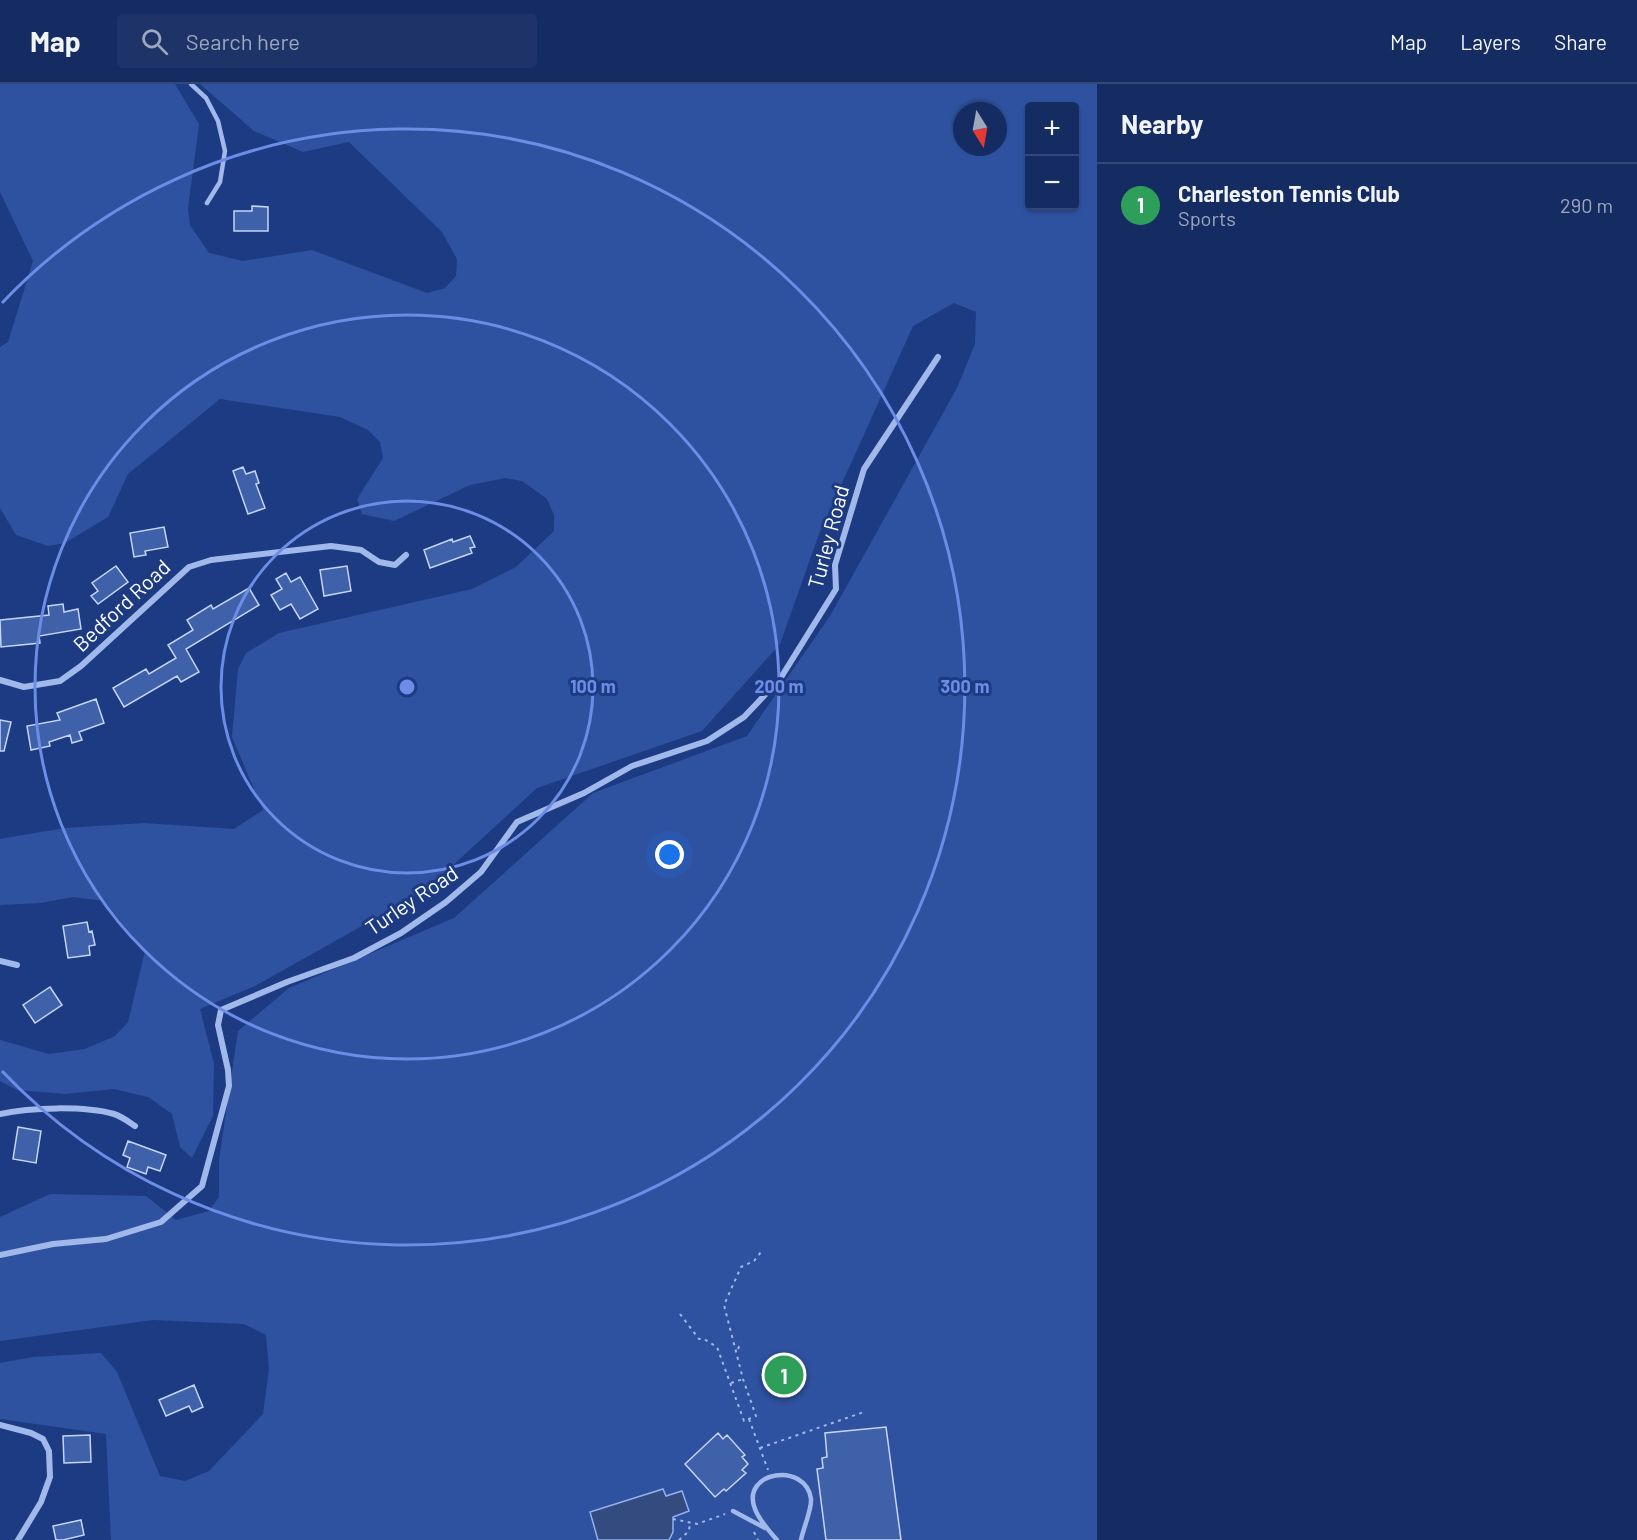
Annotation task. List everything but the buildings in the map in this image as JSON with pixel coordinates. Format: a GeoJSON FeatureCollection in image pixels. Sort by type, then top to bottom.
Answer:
{"type":"FeatureCollection","features":[{"type":"Feature","properties":{"kind":"street","name":"Turley Road"},"geometry":{"type":"LineString","coordinates":[[0,1255],[53,1244],[106,1239],[161,1222],[202,1186],[229,1086],[228,1070],[218,1025],[221,1010],[287,982],[354,958],[400,933],[446,902],[481,872],[517,822],[584,793],[632,765],[707,741],[744,717],[780,679],[836,589],[836,565],[864,469],[938,357]]}},
{"type":"Feature","properties":{"kind":"street","name":"Bedford Road"},"geometry":{"type":"LineString","coordinates":[[0,680],[24,687],[60,681],[81,666],[189,567],[211,560],[331,546],[361,550],[379,562],[395,565],[406,555]]}},
{"type":"Feature","properties":{"kind":"street"},"geometry":{"type":"LineString","coordinates":[[0,961],[17,965]]}},
{"type":"Feature","properties":{"kind":"street"},"geometry":{"type":"LineString","coordinates":[[0,1114],[15,1110],[79,1108],[116,1114],[135,1126]]}},
{"type":"Feature","properties":{"kind":"street"},"geometry":{"type":"LineString","coordinates":[[0,1425],[31,1433],[43,1439],[49,1451],[50,1477],[41,1502],[18,1540]]}},
{"type":"Feature","properties":{"kind":"lane"},"geometry":{"type":"LineString","coordinates":[[191,84],[206,98],[218,121],[225,151],[220,182],[207,203]]}},
{"type":"Feature","properties":{"kind":"lane"},"geometry":{"type":"LineString","coordinates":[[777,1540],[755,1510],[753,1496],[758,1484],[770,1476],[787,1474],[798,1479],[808,1488],[811,1501],[801,1540]]}},
{"type":"Feature","properties":{"kind":"lane"},"geometry":{"type":"LineString","coordinates":[[733,1511],[768,1529]]}},
{"type":"Feature","properties":{"kind":"path"},"geometry":{"type":"LineString","coordinates":[[680,1314],[699,1339],[717,1347],[744,1420],[756,1416],[743,1379],[724,1305],[741,1267],[754,1261],[761,1252]]}},
{"type":"Feature","properties":{"kind":"path"},"geometry":{"type":"LineString","coordinates":[[738,1349],[741,1342]]}},
{"type":"Feature","properties":{"kind":"path"},"geometry":{"type":"LineString","coordinates":[[731,1384],[743,1379]]}},
{"type":"Feature","properties":{"kind":"path"},"geometry":{"type":"LineString","coordinates":[[760,1448],[864,1413]]}},
{"type":"Feature","properties":{"kind":"path"},"geometry":{"type":"LineString","coordinates":[[749,1419],[770,1476]]}},
{"type":"Feature","properties":{"kind":"path"},"geometry":{"type":"LineString","coordinates":[[673,1519],[697,1524],[733,1511]]}},
{"type":"Feature","properties":{"kind":"path"},"geometry":{"type":"LineString","coordinates":[[679,1540],[689,1531],[690,1522]]}},
{"type":"Feature","properties":{"kind":"shaded area"},"geometry":{"type":"Polygon","coordinates":[[[0,84],[175,84],[199,124],[188,209],[190,225],[209,253],[243,261],[312,250],[427,293],[445,288],[456,276],[457,259],[442,232],[349,142],[303,152],[254,131],[200,84],[1097,84],[1097,1540],[111,1540],[106,1434],[0,1419],[0,1363],[33,1357],[101,1353],[117,1372],[160,1476],[185,1481],[209,1471],[263,1414],[269,1369],[266,1335],[244,1324],[153,1320],[0,1341],[0,1217],[50,1194],[146,1196],[176,1220],[209,1211],[219,1197],[219,1160],[238,1031],[289,988],[454,918],[593,793],[747,736],[830,616],[957,388],[975,344],[976,312],[954,303],[913,326],[819,534],[780,644],[702,731],[537,788],[426,890],[255,986],[200,1009],[214,1064],[213,1116],[192,1158],[180,1147],[172,1114],[148,1097],[114,1089],[65,1094],[17,1090],[0,1081],[0,1040],[49,1054],[85,1049],[115,1036],[128,1022],[145,951],[104,901],[73,897],[41,903],[0,905],[0,839],[65,828],[144,823],[234,829],[263,810],[232,737],[238,669],[246,653],[279,633],[472,589],[516,567],[554,531],[554,515],[547,499],[522,481],[505,478],[470,485],[394,521],[362,514],[357,499],[383,458],[380,442],[368,430],[340,417],[220,399],[128,474],[108,517],[65,543],[48,546],[16,535],[0,508],[0,347],[8,342],[33,261],[0,192],[0,84]]]}},
{"type":"Feature","properties":{"kind":"shaded area"},"geometry":{"type":"Polygon","coordinates":[[[663,1489],[666,1496],[682,1491],[689,1511],[673,1517],[673,1532],[669,1540],[598,1540],[590,1512],[663,1489]]]}},
{"type":"Feature","properties":{"kind":"place","name":"Charleston Tennis Club"},"geometry":{"type":"Point","coordinates":[784,1375]}}]}
